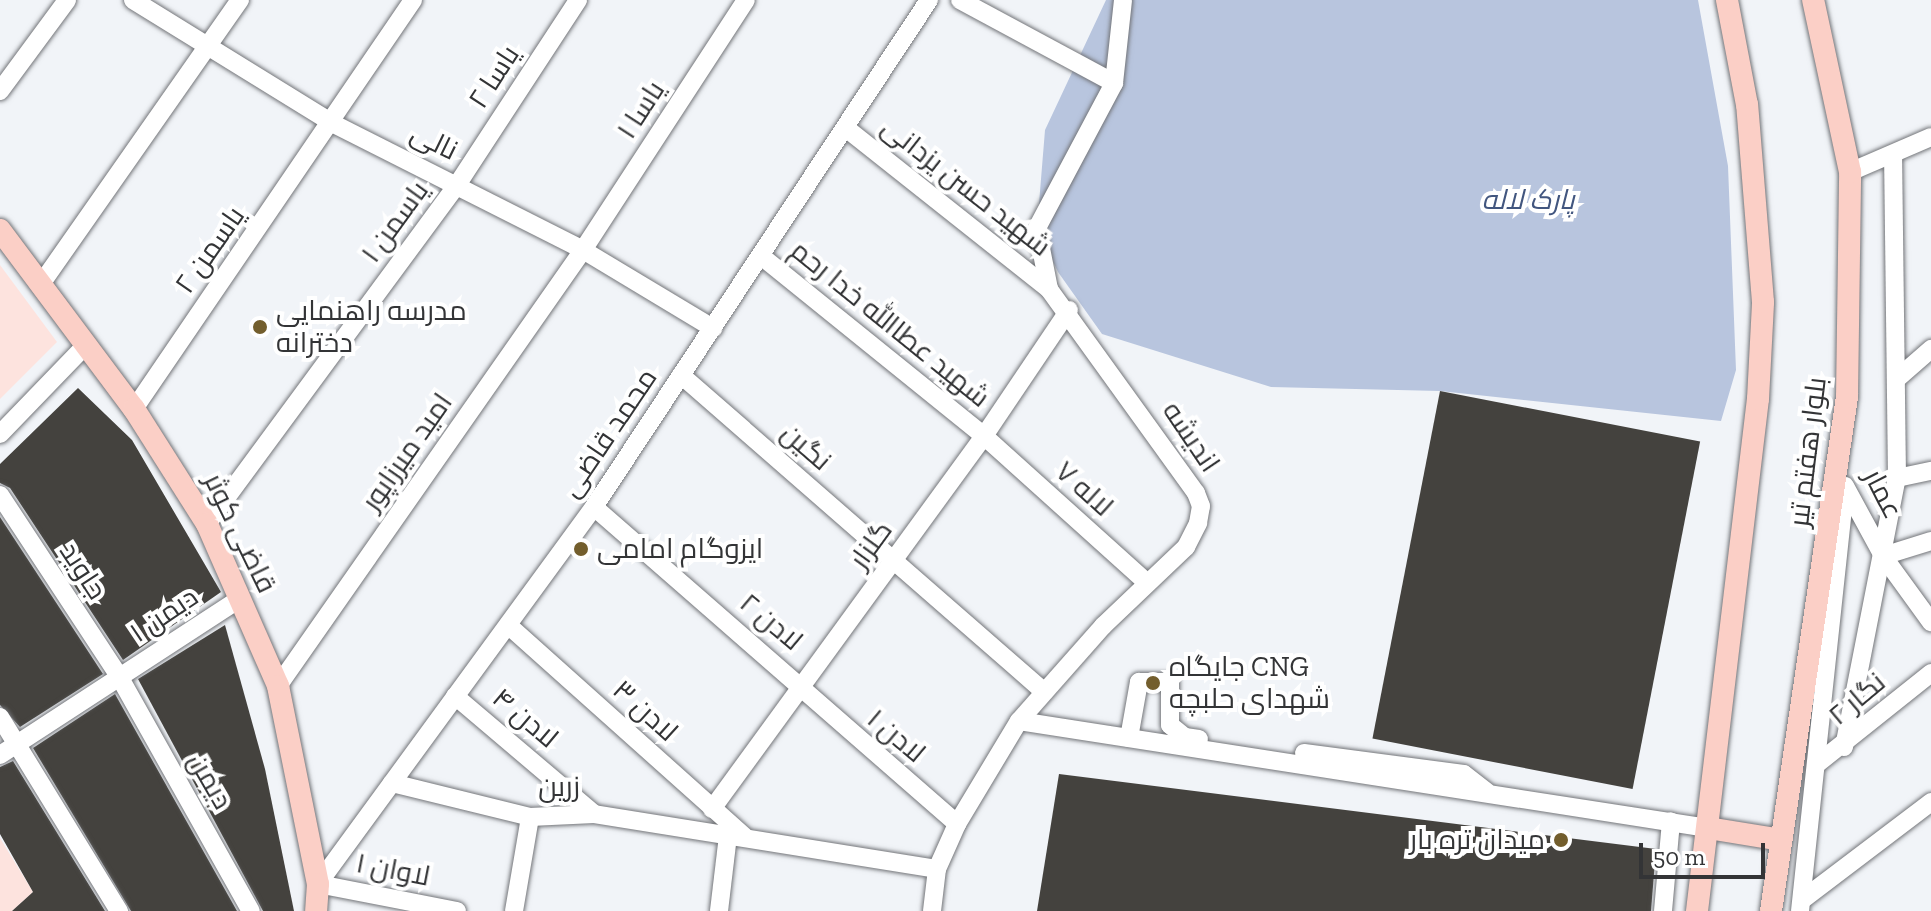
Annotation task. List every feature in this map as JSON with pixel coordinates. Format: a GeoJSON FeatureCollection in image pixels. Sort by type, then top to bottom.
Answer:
{"type":"FeatureCollection","features":[{"type":"Feature","properties":{"kind":"main road","name":"بلوار هفتم تیر"},"geometry":{"type":"LineString","coordinates":[[1697,911],[1758,399],[1763,302],[1747,105],[1727,0]]}},
{"type":"Feature","properties":{"kind":"main road","name":"بلوار هفتم تیر"},"geometry":{"type":"LineString","coordinates":[[1771,911],[1842,478],[1852,272],[1850,172],[1813,0]]}},
{"type":"Feature","properties":{"kind":"main road","name":"قاضی کوثر"},"geometry":{"type":"LineString","coordinates":[[0,230],[134,409],[207,524],[278,686],[318,884],[316,911]]}},
{"type":"Feature","properties":{"kind":"main road"},"geometry":{"type":"LineString","coordinates":[[1708,828],[1781,840]]}},
{"type":"Feature","properties":{"kind":"street"},"geometry":{"type":"LineString","coordinates":[[0,91],[67,0]]}},
{"type":"Feature","properties":{"kind":"street","name":"نالی"},"geometry":{"type":"LineString","coordinates":[[133,0],[332,123],[583,250],[713,328]]}},
{"type":"Feature","properties":{"kind":"street"},"geometry":{"type":"LineString","coordinates":[[41,284],[210,48],[240,0]]}},
{"type":"Feature","properties":{"kind":"street","name":"یاسمن ۲"},"geometry":{"type":"LineString","coordinates":[[134,409],[413,0]]}},
{"type":"Feature","properties":{"kind":"street","name":"یاسا ۲"},"geometry":{"type":"LineString","coordinates":[[457,185],[578,0]]}},
{"type":"Feature","properties":{"kind":"street","name":"یاسا ۱"},"geometry":{"type":"LineString","coordinates":[[583,250],[746,0]]}},
{"type":"Feature","properties":{"kind":"street","name":"محمد قاضی"},"geometry":{"type":"LineString","coordinates":[[318,884],[594,507],[847,129],[929,0]]}},
{"type":"Feature","properties":{"kind":"street"},"geometry":{"type":"LineString","coordinates":[[1049,289],[1037,228],[1114,83],[1123,0]]}},
{"type":"Feature","properties":{"kind":"street"},"geometry":{"type":"LineString","coordinates":[[970,1],[1114,83]]}},
{"type":"Feature","properties":{"kind":"street","name":"شهید حسن یزدانی"},"geometry":{"type":"LineString","coordinates":[[847,129],[1049,289]]}},
{"type":"Feature","properties":{"kind":"street"},"geometry":{"type":"LineString","coordinates":[[1850,172],[1893,157],[1931,137]]}},
{"type":"Feature","properties":{"kind":"street"},"geometry":{"type":"LineString","coordinates":[[1844,747],[1897,478],[1899,377],[1893,157]]}},
{"type":"Feature","properties":{"kind":"street","name":"یاسمن ۱"},"geometry":{"type":"LineString","coordinates":[[207,524],[457,185]]}},
{"type":"Feature","properties":{"kind":"street","name":"امید میرزاپور"},"geometry":{"type":"LineString","coordinates":[[278,686],[583,250]]}},
{"type":"Feature","properties":{"kind":"street","name":"شهید عطاالله خدا رحم"},"geometry":{"type":"LineString","coordinates":[[761,256],[984,436]]}},
{"type":"Feature","properties":{"kind":"street","name":"اندیشه"},"geometry":{"type":"LineString","coordinates":[[932,911],[937,869],[957,824],[1019,721],[1147,583],[1186,547],[1201,506],[1069,310],[1049,289]]}},
{"type":"Feature","properties":{"kind":"street","name":"گلزار"},"geometry":{"type":"LineString","coordinates":[[712,809],[984,436],[1069,310]]}},
{"type":"Feature","properties":{"kind":"street"},"geometry":{"type":"LineString","coordinates":[[0,434],[86,345]]}},
{"type":"Feature","properties":{"kind":"street"},"geometry":{"type":"LineString","coordinates":[[1899,377],[1931,349]]}},
{"type":"Feature","properties":{"kind":"street","name":"نگین"},"geometry":{"type":"LineString","coordinates":[[681,375],[1044,692]]}},
{"type":"Feature","properties":{"kind":"street","name":"لاله ۷"},"geometry":{"type":"LineString","coordinates":[[984,436],[1147,583]]}},
{"type":"Feature","properties":{"kind":"street"},"geometry":{"type":"LineString","coordinates":[[1897,478],[1931,471]]}},
{"type":"Feature","properties":{"kind":"street"},"geometry":{"type":"LineString","coordinates":[[1801,906],[1842,478]]}},
{"type":"Feature","properties":{"kind":"street","name":"عمار"},"geometry":{"type":"LineString","coordinates":[[1842,478],[1883,556],[1930,621]]}},
{"type":"Feature","properties":{"kind":"street","name":"جاوید"},"geometry":{"type":"LineString","coordinates":[[0,495],[120,678]]}},
{"type":"Feature","properties":{"kind":"street","name":"لادن ۲"},"geometry":{"type":"LineString","coordinates":[[594,507],[803,686]]}},
{"type":"Feature","properties":{"kind":"street"},"geometry":{"type":"LineString","coordinates":[[1883,556],[1931,541]]}},
{"type":"Feature","properties":{"kind":"street","name":"دیمن ۱"},"geometry":{"type":"LineString","coordinates":[[0,755],[239,599]]}},
{"type":"Feature","properties":{"kind":"street","name":"لادن ۳"},"geometry":{"type":"LineString","coordinates":[[508,625],[712,809],[737,837]]}},
{"type":"Feature","properties":{"kind":"street","name":"نگار ۲"},"geometry":{"type":"LineString","coordinates":[[1817,764],[1844,747],[1931,673]]}},
{"type":"Feature","properties":{"kind":"street","name":"دیمن"},"geometry":{"type":"LineString","coordinates":[[120,678],[251,911]]}},
{"type":"Feature","properties":{"kind":"street"},"geometry":{"type":"LineString","coordinates":[[1129,738],[1139,682],[1170,682],[1170,725],[1185,737],[1464,774],[1489,794]]}},
{"type":"Feature","properties":{"kind":"street","name":"لادن ۱"},"geometry":{"type":"LineString","coordinates":[[803,686],[847,732],[957,824]]}},
{"type":"Feature","properties":{"kind":"street","name":"لادن ۴"},"geometry":{"type":"LineString","coordinates":[[455,696],[594,814]]}},
{"type":"Feature","properties":{"kind":"street"},"geometry":{"type":"LineString","coordinates":[[0,717],[119,911]]}},
{"type":"Feature","properties":{"kind":"street"},"geometry":{"type":"LineString","coordinates":[[1019,721],[1708,828]]}},
{"type":"Feature","properties":{"kind":"street","name":"زرین"},"geometry":{"type":"LineString","coordinates":[[392,783],[530,817],[594,814],[937,869]]}},
{"type":"Feature","properties":{"kind":"street"},"geometry":{"type":"LineString","coordinates":[[1801,906],[1931,802]]}},
{"type":"Feature","properties":{"kind":"street"},"geometry":{"type":"LineString","coordinates":[[514,911],[530,817]]}},
{"type":"Feature","properties":{"kind":"street"},"geometry":{"type":"LineString","coordinates":[[1663,911],[1671,821]]}},
{"type":"Feature","properties":{"kind":"street"},"geometry":{"type":"LineString","coordinates":[[719,911],[737,837]]}},
{"type":"Feature","properties":{"kind":"street","name":"لاوان ۱"},"geometry":{"type":"LineString","coordinates":[[318,884],[457,911]]}},
{"type":"Feature","properties":{"kind":"shaded area"},"geometry":{"type":"Polygon","coordinates":[[[0,265],[57,342],[0,399],[0,265]]]}},
{"type":"Feature","properties":{"kind":"shaded area"},"geometry":{"type":"Polygon","coordinates":[[[0,838],[33,892],[12,911],[0,911],[0,838]]]}},
{"type":"Feature","properties":{"kind":"green space","name":"پارک لاله"},"geometry":{"type":"Polygon","coordinates":[[[1106,0],[1698,0],[1728,166],[1736,370],[1721,421],[1440,391],[1271,387],[1102,334],[1058,272],[1037,228],[1045,130],[1106,0]]]}},
{"type":"Feature","properties":{"kind":"building"},"geometry":{"type":"Polygon","coordinates":[[[78,388],[132,440],[221,592],[123,660],[10,488],[0,483],[0,464],[78,388]]]}},
{"type":"Feature","properties":{"kind":"building"},"geometry":{"type":"Polygon","coordinates":[[[1440,391],[1700,442],[1633,789],[1372,738],[1440,391]]]}},
{"type":"Feature","properties":{"kind":"building"},"geometry":{"type":"Polygon","coordinates":[[[0,517],[103,674],[20,727],[0,705],[0,517]]]}},
{"type":"Feature","properties":{"kind":"building"},"geometry":{"type":"Polygon","coordinates":[[[225,625],[265,769],[294,911],[263,911],[138,679],[225,625]]]}},
{"type":"Feature","properties":{"kind":"building"},"geometry":{"type":"Polygon","coordinates":[[[115,694],[237,911],[131,911],[33,748],[115,694]]]}},
{"type":"Feature","properties":{"kind":"building"},"geometry":{"type":"Polygon","coordinates":[[[13,761],[105,911],[12,911],[33,892],[0,834],[0,767],[13,761]]]}},
{"type":"Feature","properties":{"kind":"building"},"geometry":{"type":"Polygon","coordinates":[[[1059,774],[1656,849],[1651,911],[1037,911],[1059,774]]]}},
{"type":"Feature","properties":{"kind":"place","name":"مدرسه راهنمایی دخترانه"},"geometry":{"type":"Point","coordinates":[260,327]}},
{"type":"Feature","properties":{"kind":"place","name":"ایزوگام امامی"},"geometry":{"type":"Point","coordinates":[581,549]}},
{"type":"Feature","properties":{"kind":"place","name":"جایگاه CNG شهدای حلبچه"},"geometry":{"type":"Point","coordinates":[1153,683]}},
{"type":"Feature","properties":{"kind":"place","name":"میدان تره بار"},"geometry":{"type":"Point","coordinates":[1561,840]}}]}
